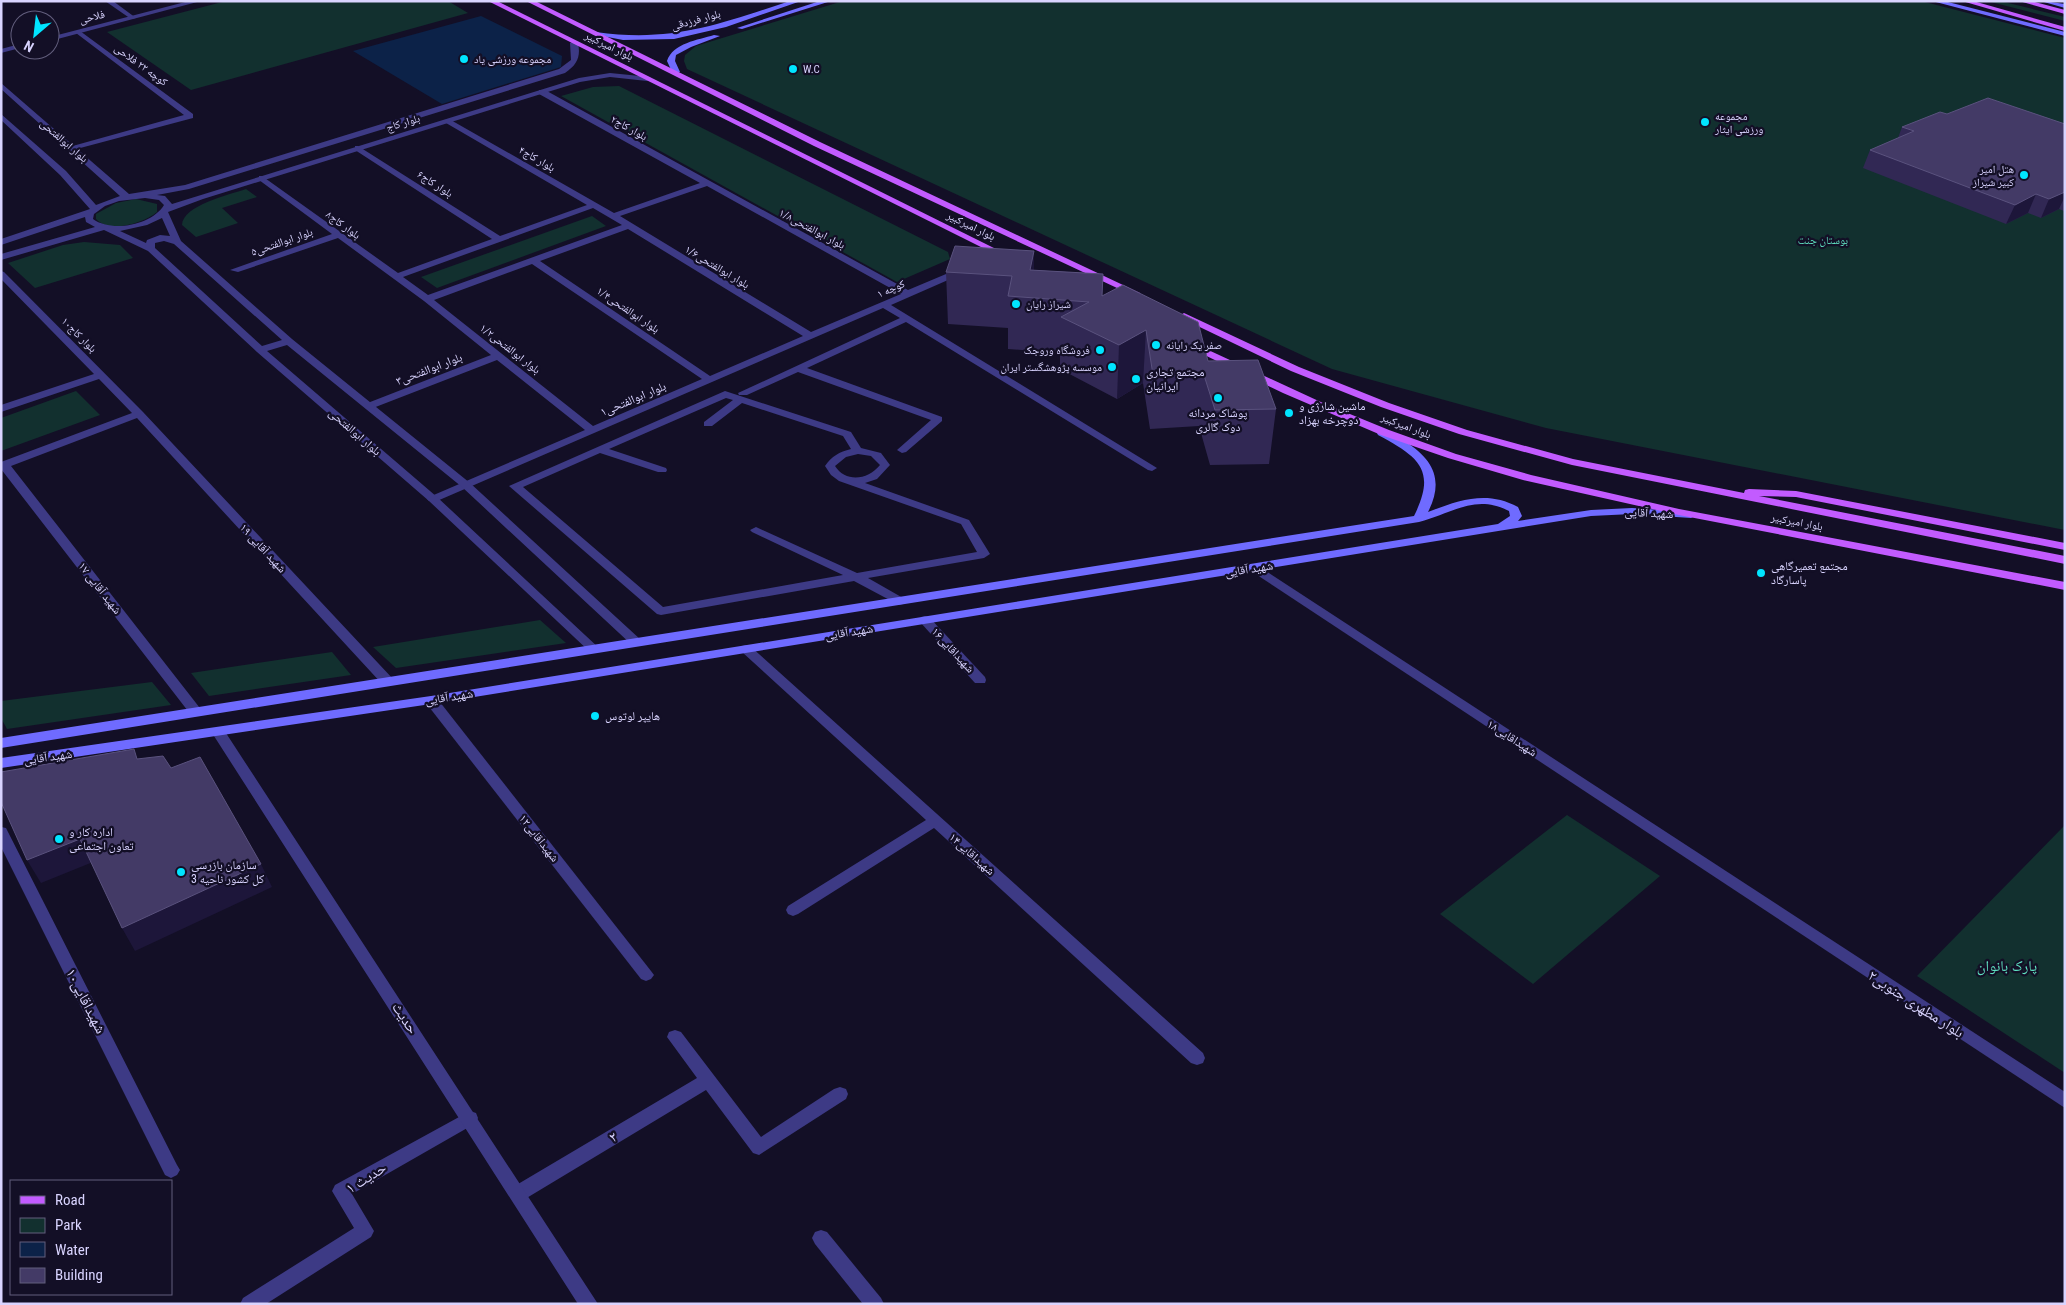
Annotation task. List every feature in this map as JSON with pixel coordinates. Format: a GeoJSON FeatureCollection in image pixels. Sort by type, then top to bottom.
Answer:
{"type":"FeatureCollection","features":[{"type":"Feature","properties":{"kind":"main road","name":"بلوار امیرکبیر"},"geometry":{"type":"LineString","coordinates":[[491,1],[1011,259]]}},
{"type":"Feature","properties":{"kind":"main road","name":"بلوار امیرکبیر"},"geometry":{"type":"LineString","coordinates":[[529,1],[676,72],[817,144],[1147,299]]}},
{"type":"Feature","properties":{"kind":"main road","name":"بلوار فرزدقی"},"geometry":{"type":"LineString","coordinates":[[596,34],[644,40],[691,34],[798,1]]}},
{"type":"Feature","properties":{"kind":"main road","name":"بلوار فرزدقی"},"geometry":{"type":"LineString","coordinates":[[676,72],[671,61],[673,54],[688,45],[828,1]]}},
{"type":"Feature","properties":{"kind":"main road"},"geometry":{"type":"LineString","coordinates":[[1935,1],[2065,34]]}},
{"type":"Feature","properties":{"kind":"main road"},"geometry":{"type":"LineString","coordinates":[[1965,1],[2065,29]]}},
{"type":"Feature","properties":{"kind":"main road"},"geometry":{"type":"LineString","coordinates":[[1976,1],[2065,24]]}},
{"type":"Feature","properties":{"kind":"main road"},"geometry":{"type":"LineString","coordinates":[[2022,1],[2065,12]]}},
{"type":"Feature","properties":{"kind":"main road"},"geometry":{"type":"LineString","coordinates":[[2046,1],[2065,6]]}},
{"type":"Feature","properties":{"kind":"main road"},"geometry":{"type":"LineString","coordinates":[[691,34],[685,39],[692,42],[704,39]]}},
{"type":"Feature","properties":{"kind":"main road"},"geometry":{"type":"LineString","coordinates":[[967,238],[994,227]]}},
{"type":"Feature","properties":{"kind":"main road","name":"بلوار امیرکبیر"},"geometry":{"type":"LineString","coordinates":[[1170,309],[1296,369],[1385,405],[1464,432],[1572,462],[2065,560]]}},
{"type":"Feature","properties":{"kind":"main road","name":"بلوار امیرکبیر"},"geometry":{"type":"LineString","coordinates":[[1178,339],[1264,381],[1369,425],[1451,456],[1550,484],[1697,516],[2065,586]]}},
{"type":"Feature","properties":{"kind":"main road"},"geometry":{"type":"LineString","coordinates":[[1369,425],[1409,448],[1426,464],[1430,493],[1419,519]]}},
{"type":"Feature","properties":{"kind":"main road"},"geometry":{"type":"LineString","coordinates":[[1717,492],[1796,494],[2065,547]]}},
{"type":"Feature","properties":{"kind":"main road","name":"شهید آقایی"},"geometry":{"type":"LineString","coordinates":[[1,743],[1419,519],[1479,499],[1492,499],[1505,503],[1514,509],[1516,516],[1512,522],[1498,528]]}},
{"type":"Feature","properties":{"kind":"main road","name":"شهید آقایی"},"geometry":{"type":"LineString","coordinates":[[1,763],[219,733],[431,700],[1590,513],[1632,511],[1697,516]]}},
{"type":"Feature","properties":{"kind":"street"},"geometry":{"type":"LineString","coordinates":[[108,1],[133,18]]}},
{"type":"Feature","properties":{"kind":"street","name":"فلاحی"},"geometry":{"type":"LineString","coordinates":[[60,36],[198,1]]}},
{"type":"Feature","properties":{"kind":"street","name":"کوچه ۲۲ فلاحی"},"geometry":{"type":"LineString","coordinates":[[72,149],[190,116],[78,32]]}},
{"type":"Feature","properties":{"kind":"street","name":"بلوار کاج"},"geometry":{"type":"LineString","coordinates":[[131,196],[186,187],[559,72],[572,65],[576,54],[574,43]]}},
{"type":"Feature","properties":{"kind":"street"},"geometry":{"type":"LineString","coordinates":[[559,72],[578,74],[582,76],[580,80]]}},
{"type":"Feature","properties":{"kind":"street","name":"بلوار کاج"},"geometry":{"type":"LineString","coordinates":[[105,228],[139,225],[200,196],[580,80],[610,75],[647,79]]}},
{"type":"Feature","properties":{"kind":"street","name":"بلوار ابوالفتحی"},"geometry":{"type":"LineString","coordinates":[[1,85],[72,149],[131,196]]}},
{"type":"Feature","properties":{"kind":"street","name":"بلوار کاج۲"},"geometry":{"type":"LineString","coordinates":[[542,92],[705,184]]}},
{"type":"Feature","properties":{"kind":"street"},"geometry":{"type":"LineString","coordinates":[[480,97],[494,106]]}},
{"type":"Feature","properties":{"kind":"street","name":"بلوار ابوالفتحی"},"geometry":{"type":"LineString","coordinates":[[1,116],[19,127],[84,194],[93,211],[88,217],[91,224],[105,228],[151,249],[260,350],[433,499],[594,649]]}},
{"type":"Feature","properties":{"kind":"street"},"geometry":{"type":"LineString","coordinates":[[32,124],[40,121]]}},
{"type":"Feature","properties":{"kind":"street","name":"بلوار کاج۴"},"geometry":{"type":"LineString","coordinates":[[449,121],[613,216]]}},
{"type":"Feature","properties":{"kind":"street","name":"بلوار کاج۶"},"geometry":{"type":"LineString","coordinates":[[358,148],[500,240]]}},
{"type":"Feature","properties":{"kind":"street","name":"بلوار کاج۸"},"geometry":{"type":"LineString","coordinates":[[262,178],[411,288]]}},
{"type":"Feature","properties":{"kind":"street"},"geometry":{"type":"LineString","coordinates":[[613,216],[705,184]]}},
{"type":"Feature","properties":{"kind":"street","name":"بلوار ابوالفتحی۱/۸"},"geometry":{"type":"LineString","coordinates":[[705,184],[908,294]]}},
{"type":"Feature","properties":{"kind":"street"},"geometry":{"type":"LineString","coordinates":[[84,194],[96,197],[105,195],[113,192],[117,186]]}},
{"type":"Feature","properties":{"kind":"street"},"geometry":{"type":"LineString","coordinates":[[186,187],[176,193],[177,197],[189,199],[200,196]]}},
{"type":"Feature","properties":{"kind":"street"},"geometry":{"type":"LineString","coordinates":[[1,242],[56,226],[131,196],[162,198],[168,205],[165,211],[176,242]]}},
{"type":"Feature","properties":{"kind":"street"},"geometry":{"type":"LineString","coordinates":[[396,277],[594,205]]}},
{"type":"Feature","properties":{"kind":"street","name":"بلوار ابوالفتحی۱/۶"},"geometry":{"type":"LineString","coordinates":[[613,216],[810,336]]}},
{"type":"Feature","properties":{"kind":"street"},"geometry":{"type":"LineString","coordinates":[[56,226],[69,226],[74,229],[73,234],[66,237]]}},
{"type":"Feature","properties":{"kind":"street"},"geometry":{"type":"LineString","coordinates":[[426,299],[628,226]]}},
{"type":"Feature","properties":{"kind":"street"},"geometry":{"type":"LineString","coordinates":[[1,257],[66,237],[105,228]]}},
{"type":"Feature","properties":{"kind":"street","name":"۵بلوار ابوالفتحی"},"geometry":{"type":"LineString","coordinates":[[235,270],[337,235]]}},
{"type":"Feature","properties":{"kind":"street"},"geometry":{"type":"LineString","coordinates":[[151,249],[150,242],[159,238],[167,237],[176,242],[289,341],[466,485],[637,642]]}},
{"type":"Feature","properties":{"kind":"street","name":"بلوار ابوالفتحی۱/۴"},"geometry":{"type":"LineString","coordinates":[[532,260],[710,380]]}},
{"type":"Feature","properties":{"kind":"street","name":"کوچه ۱"},"geometry":{"type":"LineString","coordinates":[[810,336],[972,266]]}},
{"type":"Feature","properties":{"kind":"street","name":"بلوار کاج۱۰"},"geometry":{"type":"LineString","coordinates":[[1,274],[138,414]]}},
{"type":"Feature","properties":{"kind":"street","name":"بلوار ابوالفتحی۱/۲"},"geometry":{"type":"LineString","coordinates":[[411,288],[592,430]]}},
{"type":"Feature","properties":{"kind":"street"},"geometry":{"type":"LineString","coordinates":[[883,304],[1152,468]]}},
{"type":"Feature","properties":{"kind":"street"},"geometry":{"type":"LineString","coordinates":[[708,424],[742,396],[798,368],[906,319]]}},
{"type":"Feature","properties":{"kind":"street","name":"بلوار ابوالفتحی۱"},"geometry":{"type":"LineString","coordinates":[[433,499],[810,336]]}},
{"type":"Feature","properties":{"kind":"street"},"geometry":{"type":"LineString","coordinates":[[260,350],[289,341]]}},
{"type":"Feature","properties":{"kind":"street","name":"۳بلوار ابوالفتحی"},"geometry":{"type":"LineString","coordinates":[[369,406],[498,356]]}},
{"type":"Feature","properties":{"kind":"street"},"geometry":{"type":"LineString","coordinates":[[798,368],[938,419],[902,450]]}},
{"type":"Feature","properties":{"kind":"street"},"geometry":{"type":"LineString","coordinates":[[1,409],[101,375]]}},
{"type":"Feature","properties":{"kind":"street"},"geometry":{"type":"LineString","coordinates":[[843,480],[871,479],[881,473],[885,465],[882,457],[872,452],[858,450],[845,453],[835,459],[830,466],[834,474],[843,480],[965,522],[984,554],[661,611],[515,486],[725,394],[742,396],[848,434],[858,450]]}},
{"type":"Feature","properties":{"kind":"street"},"geometry":{"type":"LineString","coordinates":[[3,465],[138,414]]}},
{"type":"Feature","properties":{"kind":"street","name":"شهید آقایی ۱۹"},"geometry":{"type":"LineString","coordinates":[[138,414],[388,682]]}},
{"type":"Feature","properties":{"kind":"street"},"geometry":{"type":"LineString","coordinates":[[600,448],[662,470]]}},
{"type":"Feature","properties":{"kind":"street","name":"شهید آقایی ۱۷"},"geometry":{"type":"LineString","coordinates":[[3,465],[196,712]]}},
{"type":"Feature","properties":{"kind":"street"},"geometry":{"type":"LineString","coordinates":[[756,530],[857,577],[899,601]]}},
{"type":"Feature","properties":{"kind":"street","name":"شهیداقایی۱۸"},"geometry":{"type":"LineString","coordinates":[[1255,568],[1768,907]]}},
{"type":"Feature","properties":{"kind":"street","name":"شهیداقایی۱۶"},"geometry":{"type":"LineString","coordinates":[[925,620],[980,680]]}},
{"type":"Feature","properties":{"kind":"street","name":"شهیداقایی۱۴"},"geometry":{"type":"LineString","coordinates":[[746,649],[1197,1058]]}},
{"type":"Feature","properties":{"kind":"street","name":"شهیداقایی۱۲"},"geometry":{"type":"LineString","coordinates":[[431,700],[646,975]]}},
{"type":"Feature","properties":{"kind":"street","name":"حدیث"},"geometry":{"type":"LineString","coordinates":[[219,733],[519,1193],[589,1304]]}},
{"type":"Feature","properties":{"kind":"street"},"geometry":{"type":"LineString","coordinates":[[793,910],[935,821]]}},
{"type":"Feature","properties":{"kind":"street","name":"شهیداقایی۱۰"},"geometry":{"type":"LineString","coordinates":[[1,832],[171,1170]]}},
{"type":"Feature","properties":{"kind":"street","name":"بلوار مطهری جنوبی۲"},"geometry":{"type":"LineString","coordinates":[[1768,907],[2065,1101]]}},
{"type":"Feature","properties":{"kind":"street"},"geometry":{"type":"LineString","coordinates":[[675,1037],[759,1148],[840,1094]]}},
{"type":"Feature","properties":{"kind":"street","name":"۲"},"geometry":{"type":"LineString","coordinates":[[519,1193],[708,1080]]}},
{"type":"Feature","properties":{"kind":"street","name":"حدیث ۱"},"geometry":{"type":"LineString","coordinates":[[249,1304],[366,1231],[341,1191],[470,1118]]}},
{"type":"Feature","properties":{"kind":"street"},"geometry":{"type":"LineString","coordinates":[[821,1238],[875,1304]]}},
{"type":"Feature","properties":{"kind":"green space"},"geometry":{"type":"Polygon","coordinates":[[[226,1],[448,1],[468,13],[191,90],[107,32],[226,1]]]}},
{"type":"Feature","properties":{"kind":"green space","name":"بوستان جنت"},"geometry":{"type":"Polygon","coordinates":[[[843,1],[1921,1],[2065,38],[2065,530],[1546,428],[1332,369],[687,69],[684,61],[685,55],[696,46],[843,1]]]}},
{"type":"Feature","properties":{"kind":"green space"},"geometry":{"type":"Polygon","coordinates":[[[1987,1],[2000,1],[2065,17],[2065,21],[1987,1]]]}},
{"type":"Feature","properties":{"kind":"green space"},"geometry":{"type":"Polygon","coordinates":[[[619,86],[948,252],[950,259],[897,282],[561,96],[593,87],[619,86]]]}},
{"type":"Feature","properties":{"kind":"green space"},"geometry":{"type":"Polygon","coordinates":[[[246,189],[257,197],[222,208],[238,223],[196,237],[182,225],[184,218],[198,206],[246,189]]]}},
{"type":"Feature","properties":{"kind":"green space"},"geometry":{"type":"Polygon","coordinates":[[[136,199],[157,204],[157,212],[144,220],[118,226],[109,226],[96,219],[96,214],[116,203],[136,199]]]}},
{"type":"Feature","properties":{"kind":"green space"},"geometry":{"type":"Polygon","coordinates":[[[592,216],[606,226],[437,288],[421,277],[592,216]]]}},
{"type":"Feature","properties":{"kind":"green space"},"geometry":{"type":"Polygon","coordinates":[[[84,242],[120,245],[133,258],[35,288],[8,263],[63,245],[84,242]]]}},
{"type":"Feature","properties":{"kind":"green space"},"geometry":{"type":"Polygon","coordinates":[[[76,391],[100,415],[1,451],[1,418],[76,391]]]}},
{"type":"Feature","properties":{"kind":"green space"},"geometry":{"type":"Polygon","coordinates":[[[540,620],[566,643],[396,668],[373,647],[540,620]]]}},
{"type":"Feature","properties":{"kind":"green space"},"geometry":{"type":"Polygon","coordinates":[[[332,652],[351,675],[209,696],[191,673],[332,652]]]}},
{"type":"Feature","properties":{"kind":"green space"},"geometry":{"type":"Polygon","coordinates":[[[152,682],[171,705],[7,729],[1,718],[1,701],[152,682]]]}},
{"type":"Feature","properties":{"kind":"green space"},"geometry":{"type":"Polygon","coordinates":[[[1567,815],[1660,876],[1533,984],[1440,914],[1567,815]]]}},
{"type":"Feature","properties":{"kind":"green space","name":"پارک بانوان"},"geometry":{"type":"Polygon","coordinates":[[[2065,825],[2065,1073],[1917,976],[2065,825]]]}},
{"type":"Feature","properties":{"kind":"water","name":"مجموعه ورزشی یاد"},"geometry":{"type":"Polygon","coordinates":[[[481,16],[562,56],[561,67],[442,104],[353,51],[481,16]]]}},
{"type":"Feature","properties":{"kind":"building"},"geometry":{"type":"Polygon","coordinates":[[[1988,98],[2065,124],[2065,192],[2049,199],[2036,194],[2015,205],[1870,150],[1914,131],[1902,127],[1940,112],[1947,114],[1988,98]]]}},
{"type":"Feature","properties":{"kind":"building"},"geometry":{"type":"Polygon","coordinates":[[[955,246],[1034,251],[1030,270],[1103,274],[1102,296],[1123,285],[1198,322],[1208,361],[1258,360],[1276,409],[1215,410],[1203,372],[1153,375],[1146,330],[1119,345],[1061,317],[1089,302],[1008,296],[1012,276],[946,272],[955,246]]]}},
{"type":"Feature","properties":{"kind":"building"},"geometry":{"type":"Polygon","coordinates":[[[134,749],[137,759],[163,756],[171,768],[200,757],[261,864],[122,928],[80,839],[27,860],[1,802],[1,772],[134,749]]]}},
{"type":"Feature","properties":{"kind":"place","name":"مجموعه ورزشی یاد"},"geometry":{"type":"Point","coordinates":[464,59]}},
{"type":"Feature","properties":{"kind":"place","name":"W.C"},"geometry":{"type":"Point","coordinates":[793,69]}},
{"type":"Feature","properties":{"kind":"place","name":"مجموعه ورزشی ایثار"},"geometry":{"type":"Point","coordinates":[1705,122]}},
{"type":"Feature","properties":{"kind":"place","name":"هتل امیر کبیر شیراز"},"geometry":{"type":"Point","coordinates":[2024,175]}},
{"type":"Feature","properties":{"kind":"place","name":"شیراز رایان"},"geometry":{"type":"Point","coordinates":[1016,304]}},
{"type":"Feature","properties":{"kind":"place","name":"صفر یک رایانه"},"geometry":{"type":"Point","coordinates":[1156,345]}},
{"type":"Feature","properties":{"kind":"place","name":"فروشگاه وروجک"},"geometry":{"type":"Point","coordinates":[1100,350]}},
{"type":"Feature","properties":{"kind":"place","name":"موسسه پژوهشگستر ایران"},"geometry":{"type":"Point","coordinates":[1112,367]}},
{"type":"Feature","properties":{"kind":"place","name":"مجتمع تجاری ایرانیان"},"geometry":{"type":"Point","coordinates":[1136,379]}},
{"type":"Feature","properties":{"kind":"place","name":"پوشاک مردانه دوک گالری"},"geometry":{"type":"Point","coordinates":[1218,398]}},
{"type":"Feature","properties":{"kind":"place","name":"ماشین شارژی و دوچرخه بهزاد"},"geometry":{"type":"Point","coordinates":[1289,413]}},
{"type":"Feature","properties":{"kind":"place","name":"مجتمع تعمیرگاهی پاسارگاد"},"geometry":{"type":"Point","coordinates":[1761,573]}},
{"type":"Feature","properties":{"kind":"place","name":"هایپر لوتوس"},"geometry":{"type":"Point","coordinates":[595,716]}},
{"type":"Feature","properties":{"kind":"place","name":"اداره کار و تعاون اجتماعی"},"geometry":{"type":"Point","coordinates":[59,839]}},
{"type":"Feature","properties":{"kind":"place","name":"سازمان بازرسی کل کشور ناحیه 3"},"geometry":{"type":"Point","coordinates":[181,872]}}]}
